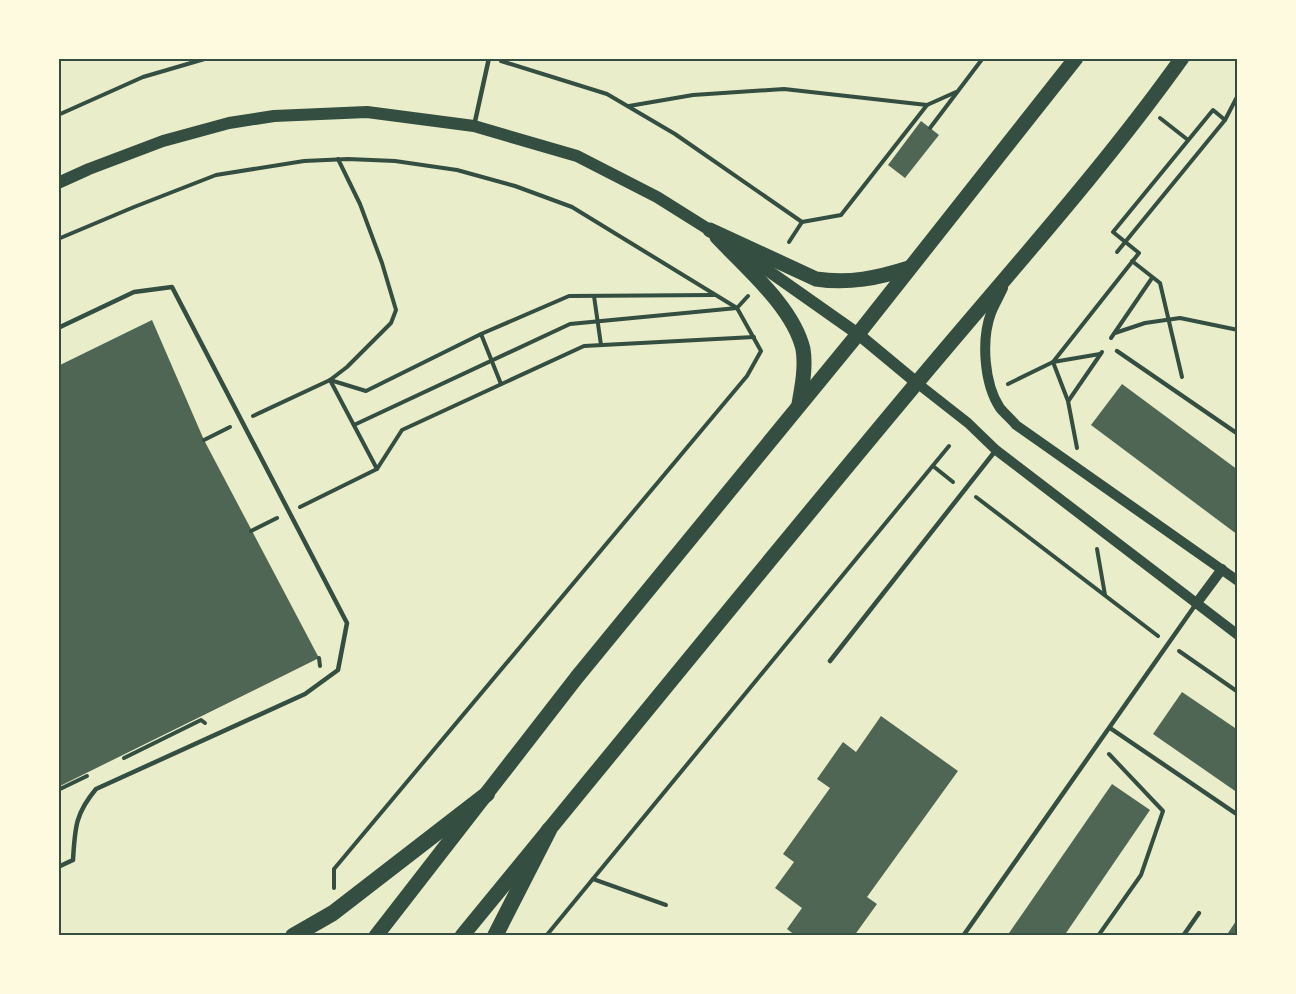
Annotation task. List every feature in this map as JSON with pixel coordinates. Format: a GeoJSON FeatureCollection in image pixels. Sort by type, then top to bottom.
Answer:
{"type":"FeatureCollection","features":[{"type":"Feature","properties":{"kind":"highway"},"geometry":{"type":"LineString","coordinates":[[294,936],[333,913],[487,794]]}},
{"type":"Feature","properties":{"kind":"highway"},"geometry":{"type":"LineString","coordinates":[[495,936],[549,830]]}},
{"type":"Feature","properties":{"kind":"main road"},"geometry":{"type":"LineString","coordinates":[[375,936],[577,677],[858,334],[1076,58]]}},
{"type":"Feature","properties":{"kind":"main road"},"geometry":{"type":"LineString","coordinates":[[462,936],[916,383],[1008,277],[1147,108],[1182,58]]}},
{"type":"Feature","properties":{"kind":"main road"},"geometry":{"type":"LineString","coordinates":[[58,183],[163,141],[229,123],[274,116],[367,112],[474,126],[576,156],[657,197],[710,230],[858,334],[916,383]]}},
{"type":"Feature","properties":{"kind":"main road"},"geometry":{"type":"LineString","coordinates":[[710,230],[816,279],[832,282],[875,279],[909,268]]}},
{"type":"Feature","properties":{"kind":"main road"},"geometry":{"type":"LineString","coordinates":[[710,230],[777,300],[790,317],[803,351],[804,370],[798,407]]}},
{"type":"Feature","properties":{"kind":"street"},"geometry":{"type":"LineString","coordinates":[[1008,277],[990,315],[985,346],[988,379],[1001,408],[1016,425],[1238,581]]}},
{"type":"Feature","properties":{"kind":"street"},"geometry":{"type":"LineString","coordinates":[[916,383],[968,423],[996,450],[1238,635]]}},
{"type":"Feature","properties":{"kind":"street"},"geometry":{"type":"LineString","coordinates":[[1196,604],[1222,569]]}},
{"type":"Feature","properties":{"kind":"lane"},"geometry":{"type":"LineString","coordinates":[[474,126],[489,58]]}},
{"type":"Feature","properties":{"kind":"lane"},"geometry":{"type":"LineString","coordinates":[[58,328],[134,292],[172,287],[348,622],[338,670],[305,694],[96,789],[83,805],[75,826],[73,860],[58,867]]}},
{"type":"Feature","properties":{"kind":"lane"},"geometry":{"type":"LineString","coordinates":[[1117,351],[1238,434]]}},
{"type":"Feature","properties":{"kind":"lane"},"geometry":{"type":"LineString","coordinates":[[830,661],[996,450]]}},
{"type":"Feature","properties":{"kind":"lane"},"geometry":{"type":"LineString","coordinates":[[963,936],[1196,604]]}},
{"type":"Feature","properties":{"kind":"lane"},"geometry":{"type":"LineString","coordinates":[[1110,728],[1238,815]]}},
{"type":"Feature","properties":{"kind":"lane"},"geometry":{"type":"LineString","coordinates":[[1183,936],[1199,912]]}},
{"type":"Feature","properties":{"kind":"path"},"geometry":{"type":"LineString","coordinates":[[58,115],[143,77],[208,58]]}},
{"type":"Feature","properties":{"kind":"path"},"geometry":{"type":"LineString","coordinates":[[495,58],[607,94],[675,134],[802,222],[841,215],[927,105],[956,92]]}},
{"type":"Feature","properties":{"kind":"path"},"geometry":{"type":"LineString","coordinates":[[930,128],[983,58]]}},
{"type":"Feature","properties":{"kind":"path"},"geometry":{"type":"LineString","coordinates":[[628,106],[693,95],[784,89],[927,105]]}},
{"type":"Feature","properties":{"kind":"path"},"geometry":{"type":"LineString","coordinates":[[1117,252],[1225,120],[1238,95]]}},
{"type":"Feature","properties":{"kind":"path"},"geometry":{"type":"LineString","coordinates":[[1147,108],[1188,140]]}},
{"type":"Feature","properties":{"kind":"path"},"geometry":{"type":"LineString","coordinates":[[1053,362],[1139,254],[1113,232],[1213,110],[1225,120]]}},
{"type":"Feature","properties":{"kind":"path"},"geometry":{"type":"LineString","coordinates":[[246,420],[330,380],[347,367],[392,323],[396,310],[382,263],[360,204],[338,159]]}},
{"type":"Feature","properties":{"kind":"path"},"geometry":{"type":"LineString","coordinates":[[58,239],[216,175],[304,161],[338,159],[395,161],[457,170],[515,186],[572,207],[737,308],[761,351],[747,376],[334,869],[333,913]]}},
{"type":"Feature","properties":{"kind":"path"},"geometry":{"type":"LineString","coordinates":[[789,242],[802,222]]}},
{"type":"Feature","properties":{"kind":"path"},"geometry":{"type":"LineString","coordinates":[[1132,261],[1160,283],[1187,399]]}},
{"type":"Feature","properties":{"kind":"path"},"geometry":{"type":"LineString","coordinates":[[354,425],[570,324],[737,308],[753,291]]}},
{"type":"Feature","properties":{"kind":"path"},"geometry":{"type":"LineString","coordinates":[[330,380],[366,391],[481,334],[569,296],[715,295]]}},
{"type":"Feature","properties":{"kind":"path"},"geometry":{"type":"LineString","coordinates":[[594,296],[602,345]]}},
{"type":"Feature","properties":{"kind":"path"},"geometry":{"type":"LineString","coordinates":[[1114,333],[1145,323],[1180,318],[1238,330]]}},
{"type":"Feature","properties":{"kind":"path"},"geometry":{"type":"LineString","coordinates":[[481,334],[501,384]]}},
{"type":"Feature","properties":{"kind":"path"},"geometry":{"type":"LineString","coordinates":[[293,511],[377,469],[402,430],[584,346],[754,337]]}},
{"type":"Feature","properties":{"kind":"path"},"geometry":{"type":"LineString","coordinates":[[1000,389],[1053,362],[1100,354]]}},
{"type":"Feature","properties":{"kind":"path"},"geometry":{"type":"LineString","coordinates":[[1053,362],[1068,401]]}},
{"type":"Feature","properties":{"kind":"path"},"geometry":{"type":"LineString","coordinates":[[330,380],[377,469]]}},
{"type":"Feature","properties":{"kind":"path"},"geometry":{"type":"LineString","coordinates":[[204,440],[235,424]]}},
{"type":"Feature","properties":{"kind":"path"},"geometry":{"type":"LineString","coordinates":[[546,936],[949,446]]}},
{"type":"Feature","properties":{"kind":"path"},"geometry":{"type":"LineString","coordinates":[[933,466],[956,484]]}},
{"type":"Feature","properties":{"kind":"path"},"geometry":{"type":"LineString","coordinates":[[975,496],[1169,644],[1238,692]]}},
{"type":"Feature","properties":{"kind":"path"},"geometry":{"type":"LineString","coordinates":[[251,531],[283,516]]}},
{"type":"Feature","properties":{"kind":"path"},"geometry":{"type":"LineString","coordinates":[[1098,743],[1163,811],[1141,875],[1098,936]]}},
{"type":"Feature","properties":{"kind":"path"},"geometry":{"type":"LineString","coordinates":[[593,879],[666,905]]}},
{"type":"Feature","properties":{"kind":"building"},"geometry":{"type":"Polygon","coordinates":[[[921,121],[939,135],[905,178],[888,165],[921,121]]]}},
{"type":"Feature","properties":{"kind":"building"},"geometry":{"type":"Polygon","coordinates":[[[152,320],[204,440],[319,658],[58,787],[58,366],[152,320]]]}},
{"type":"Feature","properties":{"kind":"building"},"geometry":{"type":"Polygon","coordinates":[[[1122,384],[1238,470],[1238,535],[1091,425],[1122,384]]]}},
{"type":"Feature","properties":{"kind":"building"},"geometry":{"type":"Polygon","coordinates":[[[1182,692],[1238,730],[1238,793],[1153,734],[1182,692]]]}},
{"type":"Feature","properties":{"kind":"building"},"geometry":{"type":"Polygon","coordinates":[[[881,716],[958,771],[867,897],[877,904],[854,936],[796,936],[787,929],[802,908],[775,888],[794,862],[783,854],[830,788],[817,779],[843,742],[856,752],[881,716]]]}},
{"type":"Feature","properties":{"kind":"building"},"geometry":{"type":"Polygon","coordinates":[[[1112,784],[1150,810],[1064,936],[1007,936],[1112,784]]]}},
{"type":"Feature","properties":{"kind":"building"},"geometry":{"type":"Polygon","coordinates":[[[1238,918],[1238,936],[1226,936],[1238,918]]]}}]}
